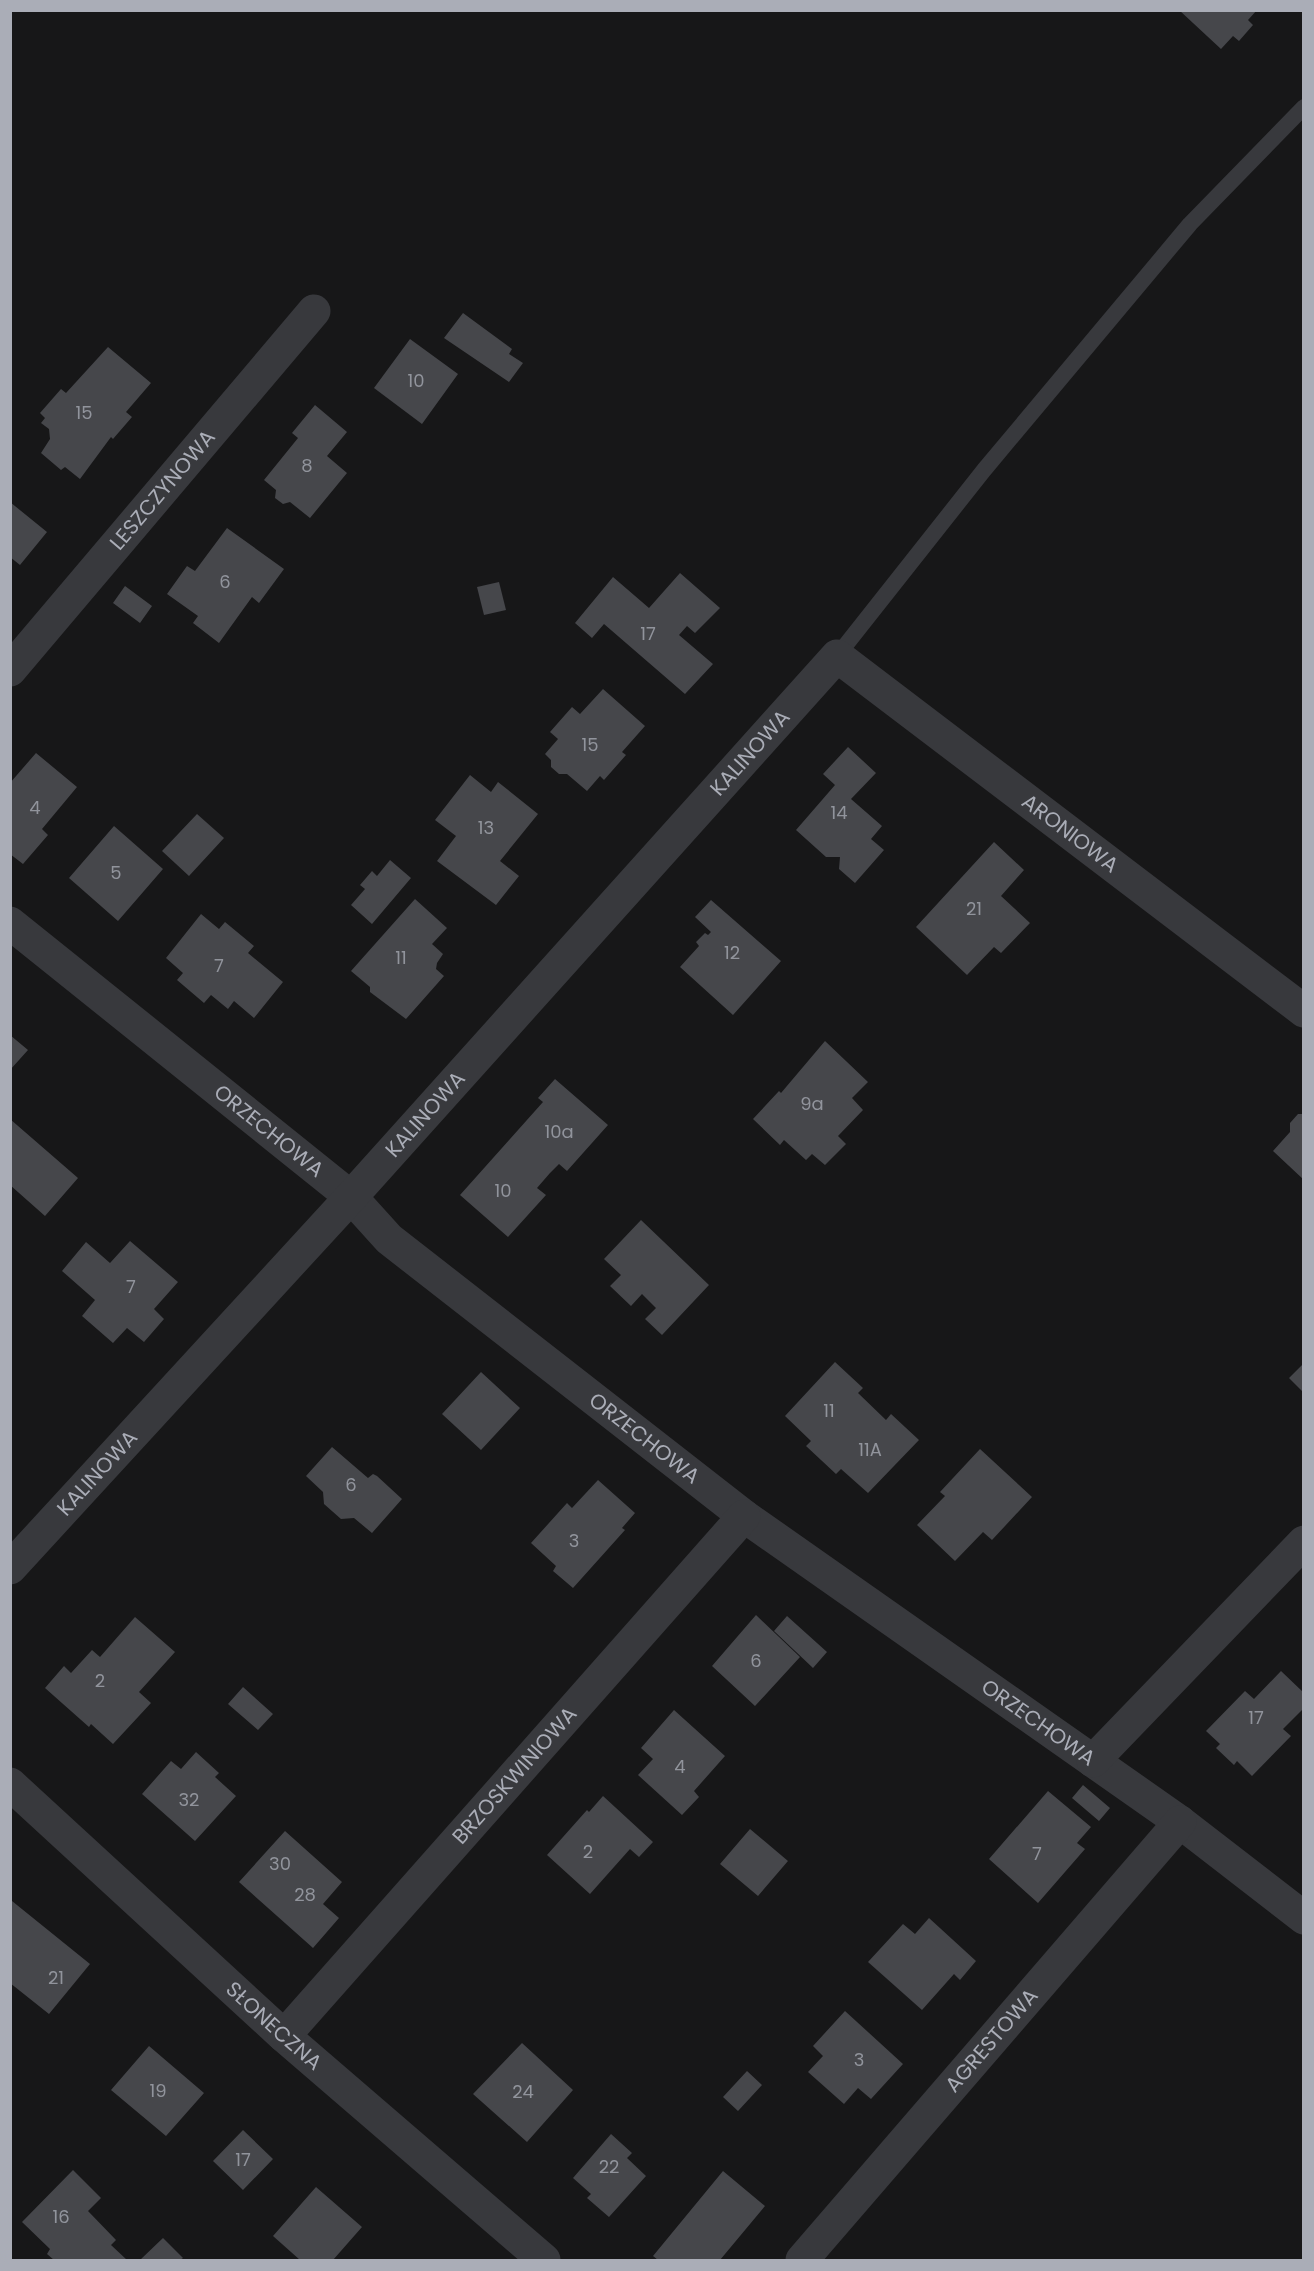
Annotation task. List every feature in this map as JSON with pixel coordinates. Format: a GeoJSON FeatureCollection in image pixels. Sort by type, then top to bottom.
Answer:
{"type":"FeatureCollection","features":[{"type":"Feature","properties":{"kind":"street","name":"LESZCZYNOWA"},"geometry":{"type":"LineString","coordinates":[[10,670],[314,311]]}},
{"type":"Feature","properties":{"kind":"street","name":"ARONIOWA"},"geometry":{"type":"LineString","coordinates":[[837,656],[1304,1011]]}},
{"type":"Feature","properties":{"kind":"street","name":"KALINOWA"},"geometry":{"type":"LineString","coordinates":[[10,1568],[351,1197],[837,656]]}},
{"type":"Feature","properties":{"kind":"street","name":"ORZECHOWA"},"geometry":{"type":"LineString","coordinates":[[10,923],[351,1197],[389,1239],[744,1516],[1180,1822],[1304,1918]]}},
{"type":"Feature","properties":{"kind":"street","name":"BRZOSKWINIOWA"},"geometry":{"type":"LineString","coordinates":[[284,2036],[744,1516]]}},
{"type":"Feature","properties":{"kind":"street"},"geometry":{"type":"LineString","coordinates":[[1093,1761],[1304,1542]]}},
{"type":"Feature","properties":{"kind":"street","name":"SŁONECZNA"},"geometry":{"type":"LineString","coordinates":[[10,1784],[284,2036],[544,2260]]}},
{"type":"Feature","properties":{"kind":"street","name":"AGRESTOWA"},"geometry":{"type":"LineString","coordinates":[[802,2260],[1180,1822]]}},
{"type":"Feature","properties":{"kind":"lane"},"geometry":{"type":"LineString","coordinates":[[837,656],[984,470],[1190,224],[1304,107]]}},
{"type":"Feature","properties":{"kind":"building"},"geometry":{"type":"Polygon","coordinates":[[[1179,10],[1257,10],[1248,20],[1253,25],[1239,41],[1233,36],[1221,49],[1179,10]]]}},
{"type":"Feature","properties":{"kind":"building"},"geometry":{"type":"Polygon","coordinates":[[[463,313],[512,349],[509,354],[523,363],[509,382],[444,338],[463,313]]]}},
{"type":"Feature","properties":{"kind":"building"},"geometry":{"type":"Polygon","coordinates":[[[410,339],[458,374],[422,424],[374,388],[410,339]]]}},
{"type":"Feature","properties":{"kind":"building"},"geometry":{"type":"Polygon","coordinates":[[[108,347],[151,383],[126,412],[132,417],[113,439],[111,437],[80,479],[65,467],[61,470],[41,453],[50,439],[49,429],[41,423],[45,418],[40,413],[61,389],[66,393],[108,347]]]}},
{"type":"Feature","properties":{"kind":"building"},"geometry":{"type":"Polygon","coordinates":[[[315,405],[347,432],[327,456],[347,473],[310,518],[290,502],[283,504],[275,498],[276,490],[264,480],[298,438],[292,433],[315,405]]]}},
{"type":"Feature","properties":{"kind":"building"},"geometry":{"type":"Polygon","coordinates":[[[10,502],[47,532],[20,565],[10,557],[10,502]]]}},
{"type":"Feature","properties":{"kind":"building"},"geometry":{"type":"Polygon","coordinates":[[[227,528],[284,569],[259,603],[252,597],[219,643],[193,623],[198,616],[167,594],[187,566],[195,571],[227,528]]]}},
{"type":"Feature","properties":{"kind":"building"},"geometry":{"type":"Polygon","coordinates":[[[680,573],[720,608],[695,633],[687,626],[679,635],[713,664],[685,694],[604,624],[592,638],[575,623],[613,577],[649,608],[680,573]]]}},
{"type":"Feature","properties":{"kind":"building"},"geometry":{"type":"Polygon","coordinates":[[[499,582],[506,610],[484,615],[477,587],[499,582]]]}},
{"type":"Feature","properties":{"kind":"building"},"geometry":{"type":"Polygon","coordinates":[[[125,586],[152,606],[140,623],[113,603],[125,586]]]}},
{"type":"Feature","properties":{"kind":"building"},"geometry":{"type":"Polygon","coordinates":[[[603,689],[645,726],[622,752],[626,755],[604,780],[600,776],[587,791],[567,774],[559,774],[551,767],[551,760],[545,754],[558,739],[550,732],[572,707],[580,714],[603,689]]]}},
{"type":"Feature","properties":{"kind":"building"},"geometry":{"type":"Polygon","coordinates":[[[848,747],[876,773],[851,799],[882,826],[871,839],[884,850],[855,883],[839,869],[840,857],[826,857],[796,830],[835,785],[823,774],[848,747]]]}},
{"type":"Feature","properties":{"kind":"building"},"geometry":{"type":"Polygon","coordinates":[[[36,753],[77,787],[42,829],[48,835],[23,864],[10,854],[10,783],[36,753]]]}},
{"type":"Feature","properties":{"kind":"building"},"geometry":{"type":"Polygon","coordinates":[[[470,775],[491,792],[498,782],[538,814],[500,861],[519,876],[496,905],[437,861],[456,836],[435,820],[470,775]]]}},
{"type":"Feature","properties":{"kind":"building"},"geometry":{"type":"Polygon","coordinates":[[[197,814],[224,838],[189,876],[162,851],[197,814]]]}},
{"type":"Feature","properties":{"kind":"building"},"geometry":{"type":"Polygon","coordinates":[[[114,826],[163,869],[118,921],[69,878],[114,826]]]}},
{"type":"Feature","properties":{"kind":"building"},"geometry":{"type":"Polygon","coordinates":[[[994,842],[1024,870],[1001,896],[1030,923],[1001,953],[994,947],[967,975],[916,927],[994,842]]]}},
{"type":"Feature","properties":{"kind":"building"},"geometry":{"type":"Polygon","coordinates":[[[390,860],[411,878],[372,924],[351,905],[365,889],[360,885],[372,871],[377,876],[390,860]]]}},
{"type":"Feature","properties":{"kind":"building"},"geometry":{"type":"Polygon","coordinates":[[[415,899],[447,928],[432,944],[443,954],[436,969],[444,976],[406,1019],[370,992],[370,987],[351,971],[415,899]]]}},
{"type":"Feature","properties":{"kind":"building"},"geometry":{"type":"Polygon","coordinates":[[[711,900],[781,961],[733,1015],[680,967],[699,946],[696,942],[705,933],[708,935],[711,932],[695,917],[711,900]]]}},
{"type":"Feature","properties":{"kind":"building"},"geometry":{"type":"Polygon","coordinates":[[[201,914],[219,929],[225,922],[254,946],[248,953],[283,982],[254,1018],[234,1001],[228,1009],[211,995],[204,1003],[177,980],[183,973],[166,958],[201,914]]]}},
{"type":"Feature","properties":{"kind":"building"},"geometry":{"type":"Polygon","coordinates":[[[10,1035],[28,1050],[10,1070],[10,1035]]]}},
{"type":"Feature","properties":{"kind":"building"},"geometry":{"type":"Polygon","coordinates":[[[825,1041],[868,1082],[852,1098],[863,1110],[838,1136],[846,1144],[825,1165],[812,1154],[806,1160],[784,1140],[780,1145],[753,1119],[779,1091],[781,1093],[825,1041]]]}},
{"type":"Feature","properties":{"kind":"building"},"geometry":{"type":"Polygon","coordinates":[[[555,1079],[608,1125],[567,1171],[559,1164],[550,1173],[537,1188],[546,1195],[508,1237],[460,1195],[543,1102],[538,1098],[555,1079]]]}},
{"type":"Feature","properties":{"kind":"building"},"geometry":{"type":"Polygon","coordinates":[[[1298,1114],[1304,1114],[1304,1180],[1273,1151],[1290,1132],[1290,1123],[1298,1114]]]}},
{"type":"Feature","properties":{"kind":"building"},"geometry":{"type":"Polygon","coordinates":[[[10,1119],[78,1178],[45,1216],[10,1185],[10,1119]]]}},
{"type":"Feature","properties":{"kind":"building"},"geometry":{"type":"Polygon","coordinates":[[[641,1220],[709,1285],[662,1335],[645,1319],[656,1308],[642,1294],[631,1306],[610,1286],[621,1275],[604,1259],[641,1220]]]}},
{"type":"Feature","properties":{"kind":"building"},"geometry":{"type":"Polygon","coordinates":[[[130,1241],[178,1282],[154,1309],[164,1319],[144,1342],[127,1328],[113,1343],[82,1316],[95,1300],[62,1271],[86,1242],[110,1263],[130,1241]]]}},
{"type":"Feature","properties":{"kind":"building"},"geometry":{"type":"Polygon","coordinates":[[[835,1362],[863,1388],[858,1393],[886,1420],[891,1414],[919,1440],[868,1493],[841,1469],[836,1474],[806,1446],[811,1441],[785,1416],[835,1362]]]}},
{"type":"Feature","properties":{"kind":"building"},"geometry":{"type":"Polygon","coordinates":[[[1304,1363],[1304,1393],[1289,1378],[1304,1363]]]}},
{"type":"Feature","properties":{"kind":"building"},"geometry":{"type":"Polygon","coordinates":[[[481,1372],[520,1408],[481,1450],[442,1414],[481,1372]]]}},
{"type":"Feature","properties":{"kind":"building"},"geometry":{"type":"Polygon","coordinates":[[[332,1447],[368,1478],[373,1474],[377,1476],[402,1499],[372,1533],[354,1518],[341,1519],[324,1504],[323,1492],[306,1476],[332,1447]]]}},
{"type":"Feature","properties":{"kind":"building"},"geometry":{"type":"Polygon","coordinates":[[[980,1449],[1032,1497],[992,1540],[983,1532],[955,1561],[917,1525],[945,1496],[940,1492],[980,1449]]]}},
{"type":"Feature","properties":{"kind":"building"},"geometry":{"type":"Polygon","coordinates":[[[598,1480],[635,1513],[622,1528],[625,1530],[573,1588],[553,1571],[556,1566],[531,1543],[567,1503],[572,1508],[598,1480]]]}},
{"type":"Feature","properties":{"kind":"building"},"geometry":{"type":"Polygon","coordinates":[[[756,1615],[800,1657],[755,1706],[712,1666],[756,1615]]]}},
{"type":"Feature","properties":{"kind":"building"},"geometry":{"type":"Polygon","coordinates":[[[787,1616],[827,1652],[813,1668],[774,1631],[787,1616]]]}},
{"type":"Feature","properties":{"kind":"building"},"geometry":{"type":"Polygon","coordinates":[[[135,1617],[175,1652],[139,1692],[151,1703],[113,1744],[91,1724],[89,1727],[45,1688],[64,1666],[71,1673],[92,1650],[100,1657],[135,1617]]]}},
{"type":"Feature","properties":{"kind":"building"},"geometry":{"type":"Polygon","coordinates":[[[1281,1671],[1304,1693],[1304,1708],[1283,1729],[1291,1736],[1252,1776],[1237,1761],[1234,1765],[1216,1748],[1220,1744],[1206,1731],[1245,1691],[1254,1699],[1281,1671]]]}},
{"type":"Feature","properties":{"kind":"building"},"geometry":{"type":"Polygon","coordinates":[[[243,1687],[273,1714],[258,1730],[228,1704],[243,1687]]]}},
{"type":"Feature","properties":{"kind":"building"},"geometry":{"type":"Polygon","coordinates":[[[674,1710],[725,1756],[694,1791],[699,1797],[682,1815],[638,1775],[653,1759],[641,1748],[674,1710]]]}},
{"type":"Feature","properties":{"kind":"building"},"geometry":{"type":"Polygon","coordinates":[[[196,1752],[219,1773],[215,1777],[236,1796],[195,1841],[142,1794],[171,1761],[181,1769],[196,1752]]]}},
{"type":"Feature","properties":{"kind":"building"},"geometry":{"type":"Polygon","coordinates":[[[1083,1785],[1110,1808],[1099,1821],[1072,1798],[1083,1785]]]}},
{"type":"Feature","properties":{"kind":"building"},"geometry":{"type":"Polygon","coordinates":[[[1048,1791],[1091,1827],[1077,1843],[1085,1849],[1038,1903],[989,1859],[1048,1791]]]}},
{"type":"Feature","properties":{"kind":"building"},"geometry":{"type":"Polygon","coordinates":[[[603,1796],[653,1842],[639,1857],[630,1849],[590,1894],[547,1855],[587,1810],[589,1812],[603,1796]]]}},
{"type":"Feature","properties":{"kind":"building"},"geometry":{"type":"Polygon","coordinates":[[[750,1829],[788,1861],[758,1896],[720,1864],[750,1829]]]}},
{"type":"Feature","properties":{"kind":"building"},"geometry":{"type":"Polygon","coordinates":[[[285,1831],[342,1882],[323,1904],[339,1918],[313,1948],[239,1882],[285,1831]]]}},
{"type":"Feature","properties":{"kind":"building"},"geometry":{"type":"Polygon","coordinates":[[[12,1901],[90,1964],[49,2014],[10,1983],[12,1901]]]}},
{"type":"Feature","properties":{"kind":"building"},"geometry":{"type":"Polygon","coordinates":[[[929,1918],[976,1961],[960,1980],[954,1974],[922,2010],[868,1962],[903,1924],[915,1934],[929,1918]]]}},
{"type":"Feature","properties":{"kind":"building"},"geometry":{"type":"Polygon","coordinates":[[[845,2011],[903,2064],[871,2099],[858,2088],[844,2104],[808,2072],[823,2056],[813,2046],[845,2011]]]}},
{"type":"Feature","properties":{"kind":"building"},"geometry":{"type":"Polygon","coordinates":[[[522,2043],[573,2090],[527,2142],[473,2094],[522,2043]]]}},
{"type":"Feature","properties":{"kind":"building"},"geometry":{"type":"Polygon","coordinates":[[[149,2046],[204,2093],[166,2136],[111,2090],[149,2046]]]}},
{"type":"Feature","properties":{"kind":"building"},"geometry":{"type":"Polygon","coordinates":[[[747,2071],[762,2085],[738,2111],[723,2097],[747,2071]]]}},
{"type":"Feature","properties":{"kind":"building"},"geometry":{"type":"Polygon","coordinates":[[[243,2130],[273,2159],[243,2190],[213,2161],[243,2130]]]}},
{"type":"Feature","properties":{"kind":"building"},"geometry":{"type":"Polygon","coordinates":[[[611,2134],[632,2153],[627,2158],[646,2176],[609,2217],[587,2198],[591,2194],[573,2178],[611,2134]]]}},
{"type":"Feature","properties":{"kind":"building"},"geometry":{"type":"Polygon","coordinates":[[[73,2170],[101,2198],[88,2211],[116,2240],[111,2245],[127,2260],[54,2260],[47,2254],[50,2249],[22,2222],[73,2170]]]}},
{"type":"Feature","properties":{"kind":"building"},"geometry":{"type":"Polygon","coordinates":[[[723,2171],[765,2206],[720,2260],[658,2260],[653,2256],[723,2171]]]}},
{"type":"Feature","properties":{"kind":"building"},"geometry":{"type":"Polygon","coordinates":[[[316,2187],[362,2227],[333,2260],[300,2260],[273,2236],[316,2187]]]}},
{"type":"Feature","properties":{"kind":"building"},"geometry":{"type":"Polygon","coordinates":[[[163,2238],[183,2258],[180,2260],[140,2260],[163,2238]]]}}]}
